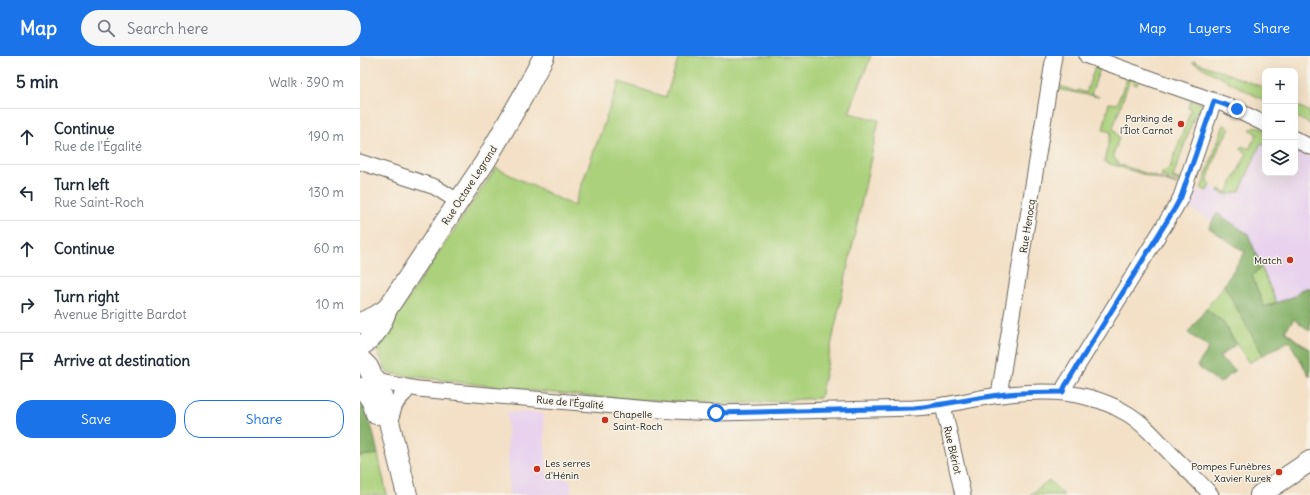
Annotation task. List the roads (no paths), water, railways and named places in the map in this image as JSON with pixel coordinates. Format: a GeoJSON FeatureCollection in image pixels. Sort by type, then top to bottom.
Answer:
{"type":"FeatureCollection","features":[{"type":"Feature","properties":{"kind":"main road","name":"Rue Octave Legrand"},"geometry":{"type":"LineString","coordinates":[[360,346],[366,343],[374,335],[383,321],[387,309],[459,202],[503,132],[544,56]]}},
{"type":"Feature","properties":{"kind":"main road","name":"Rue Octave Legrand"},"geometry":{"type":"LineString","coordinates":[[360,323],[387,309]]}},
{"type":"Feature","properties":{"kind":"main road"},"geometry":{"type":"LineString","coordinates":[[368,381],[392,430],[407,495]]}},
{"type":"Feature","properties":{"kind":"main road"},"geometry":{"type":"LineString","coordinates":[[368,381],[395,495]]}},
{"type":"Feature","properties":{"kind":"main road"},"geometry":{"type":"LineString","coordinates":[[1260,495],[1310,461]]}},
{"type":"Feature","properties":{"kind":"street","name":"Rue Henocq"},"geometry":{"type":"LineString","coordinates":[[999,395],[1054,56]]}},
{"type":"Feature","properties":{"kind":"street"},"geometry":{"type":"LineString","coordinates":[[1087,56],[1128,62],[1214,101],[1237,109],[1262,122]]}},
{"type":"Feature","properties":{"kind":"street"},"geometry":{"type":"LineString","coordinates":[[1063,392],[1065,386],[1181,197],[1214,101]]}},
{"type":"Feature","properties":{"kind":"street"},"geometry":{"type":"LineString","coordinates":[[1297,140],[1310,147]]}},
{"type":"Feature","properties":{"kind":"street"},"geometry":{"type":"LineString","coordinates":[[360,162],[435,187],[459,202]]}},
{"type":"Feature","properties":{"kind":"street","name":"Rue de l'Égalité"},"geometry":{"type":"LineString","coordinates":[[368,381],[412,391],[705,413],[914,408],[943,405],[999,395],[1063,392],[1083,396],[1101,402],[1128,414],[1156,438],[1211,495]]}},
{"type":"Feature","properties":{"kind":"street","name":"Rue de l'Égalité"},"geometry":{"type":"LineString","coordinates":[[368,381],[381,382],[412,391]]}},
{"type":"Feature","properties":{"kind":"street"},"geometry":{"type":"LineString","coordinates":[[392,430],[391,420],[394,405],[398,399],[412,391]]}},
{"type":"Feature","properties":{"kind":"street","name":"Rue Blériot"},"geometry":{"type":"LineString","coordinates":[[943,405],[963,495]]}},
{"type":"Feature","properties":{"kind":"place","name":"Parking de l'Îlot Carnot"},"geometry":{"type":"Point","coordinates":[1181,124]}},
{"type":"Feature","properties":{"kind":"place","name":"Match"},"geometry":{"type":"Point","coordinates":[1290,260]}},
{"type":"Feature","properties":{"kind":"place","name":"Chapelle Saint-Roch"},"geometry":{"type":"Point","coordinates":[605,420]}},
{"type":"Feature","properties":{"kind":"place","name":"Les serres d'Hénin"},"geometry":{"type":"Point","coordinates":[537,469]}},
{"type":"Feature","properties":{"kind":"place","name":"Pompes Funèbres Xavier Kurek"},"geometry":{"type":"Point","coordinates":[1279,472]}}]}
